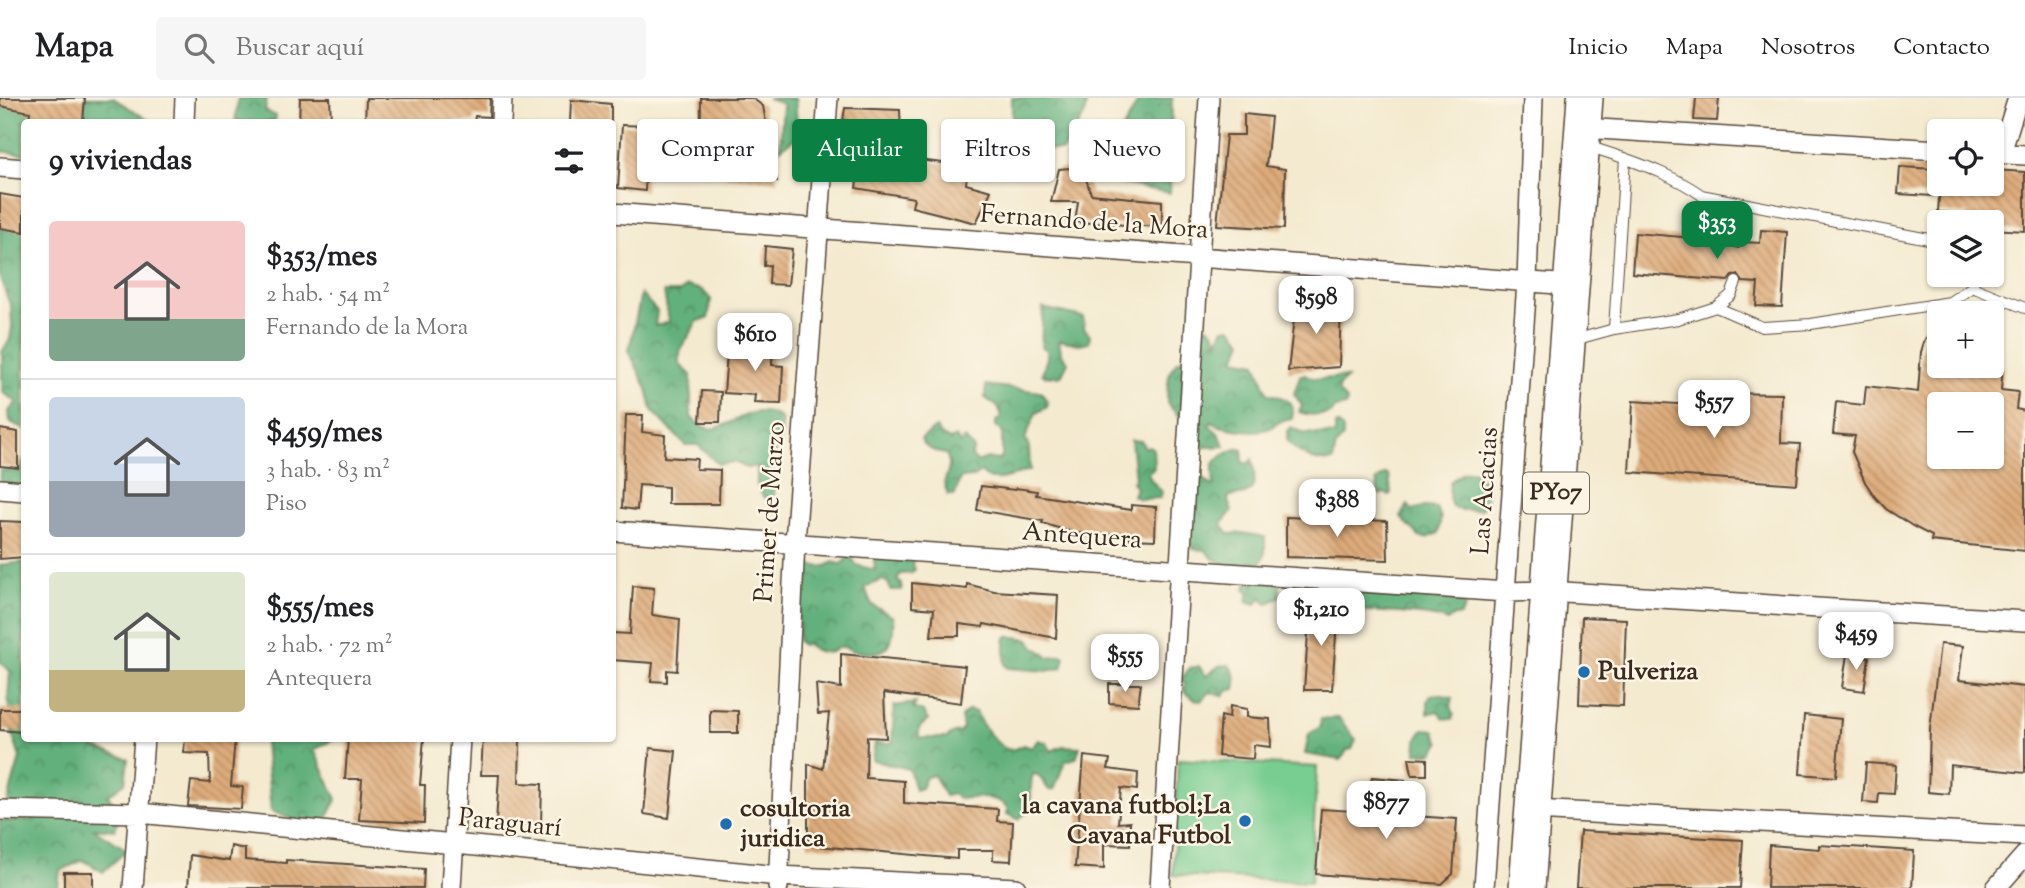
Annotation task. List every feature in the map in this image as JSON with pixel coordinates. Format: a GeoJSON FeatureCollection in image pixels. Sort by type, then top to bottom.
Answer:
{"type":"FeatureCollection","features":[{"type":"Feature","properties":{"kind":"highway","name":"PY07"},"geometry":{"type":"LineString","coordinates":[[1527,888],[1583,123]]}},
{"type":"Feature","properties":{"kind":"street"},"geometry":{"type":"LineString","coordinates":[[184,119],[185,98]]}},
{"type":"Feature","properties":{"kind":"street"},"geometry":{"type":"LineString","coordinates":[[501,119],[502,98]]}},
{"type":"Feature","properties":{"kind":"street","name":"Primer de Marzo"},"geometry":{"type":"LineString","coordinates":[[778,882],[794,543],[828,98]]}},
{"type":"Feature","properties":{"kind":"street"},"geometry":{"type":"LineString","coordinates":[[1160,888],[1209,98]]}},
{"type":"Feature","properties":{"kind":"street","name":"Las Acacias"},"geometry":{"type":"LineString","coordinates":[[1484,888],[1527,282],[1533,98]]}},
{"type":"Feature","properties":{"kind":"street"},"geometry":{"type":"LineString","coordinates":[[2004,133],[2018,98]]}},
{"type":"Feature","properties":{"kind":"street"},"geometry":{"type":"LineString","coordinates":[[1583,123],[1927,149]]}},
{"type":"Feature","properties":{"kind":"street"},"geometry":{"type":"LineString","coordinates":[[2004,154],[2025,155]]}},
{"type":"Feature","properties":{"kind":"street"},"geometry":{"type":"LineString","coordinates":[[0,167],[21,169]]}},
{"type":"Feature","properties":{"kind":"street","name":"Fernando de la Mora"},"geometry":{"type":"LineString","coordinates":[[616,213],[1571,285]]}},
{"type":"Feature","properties":{"kind":"street"},"geometry":{"type":"LineString","coordinates":[[0,489],[21,491]]}},
{"type":"Feature","properties":{"kind":"street","name":"Antequera"},"geometry":{"type":"LineString","coordinates":[[616,531],[1506,592],[1548,591],[2025,621]]}},
{"type":"Feature","properties":{"kind":"street"},"geometry":{"type":"LineString","coordinates":[[133,888],[144,742]]}},
{"type":"Feature","properties":{"kind":"street"},"geometry":{"type":"LineString","coordinates":[[451,888],[460,742]]}},
{"type":"Feature","properties":{"kind":"street","name":"Paraguarí"},"geometry":{"type":"LineString","coordinates":[[0,810],[139,813],[454,844],[778,882],[1016,888]]}},
{"type":"Feature","properties":{"kind":"street"},"geometry":{"type":"LineString","coordinates":[[1534,810],[2025,836]]}},
{"type":"Feature","properties":{"kind":"street"},"geometry":{"type":"LineString","coordinates":[[1996,888],[2025,855]]}},
{"type":"Feature","properties":{"kind":"lane"},"geometry":{"type":"LineString","coordinates":[[1583,123],[1625,158],[1701,195],[1727,218],[1738,241]]}},
{"type":"Feature","properties":{"kind":"lane"},"geometry":{"type":"LineString","coordinates":[[1614,329],[1625,158]]}},
{"type":"Feature","properties":{"kind":"lane"},"geometry":{"type":"LineString","coordinates":[[1701,195],[1927,239]]}},
{"type":"Feature","properties":{"kind":"lane"},"geometry":{"type":"LineString","coordinates":[[1567,342],[1716,307],[1731,295],[1736,282]]}},
{"type":"Feature","properties":{"kind":"lane"},"geometry":{"type":"LineString","coordinates":[[1716,307],[1762,327],[1811,324],[1950,302],[1972,287],[2025,308]]}},
{"type":"Feature","properties":{"kind":"green space"},"geometry":{"type":"Polygon","coordinates":[[[0,98],[49,111],[48,119],[21,119],[21,154],[0,151],[0,98]]]}},
{"type":"Feature","properties":{"kind":"green space"},"geometry":{"type":"Polygon","coordinates":[[[85,98],[113,98],[147,119],[82,119],[85,98]]]}},
{"type":"Feature","properties":{"kind":"green space"},"geometry":{"type":"Polygon","coordinates":[[[238,98],[267,98],[265,111],[276,116],[276,119],[235,119],[238,98]]]}},
{"type":"Feature","properties":{"kind":"green space"},"geometry":{"type":"Polygon","coordinates":[[[767,98],[795,98],[797,119],[792,119],[792,140],[780,149],[783,104],[767,98]]]}},
{"type":"Feature","properties":{"kind":"green space"},"geometry":{"type":"Polygon","coordinates":[[[1012,98],[1087,100],[1082,119],[1069,119],[1069,140],[1062,151],[1055,150],[1055,119],[1012,119],[1012,98]]]}},
{"type":"Feature","properties":{"kind":"green space"},"geometry":{"type":"Polygon","coordinates":[[[1140,98],[1172,98],[1172,119],[1128,119],[1140,98]]]}},
{"type":"Feature","properties":{"kind":"green space"},"geometry":{"type":"Polygon","coordinates":[[[1113,182],[1170,182],[1170,193],[1113,182]]]}},
{"type":"Feature","properties":{"kind":"green space"},"geometry":{"type":"Polygon","coordinates":[[[0,226],[21,231],[21,428],[10,422],[9,411],[17,402],[2,392],[2,352],[10,339],[12,326],[11,307],[0,278],[0,226]]]}},
{"type":"Feature","properties":{"kind":"green space"},"geometry":{"type":"Polygon","coordinates":[[[687,286],[702,290],[711,299],[708,319],[697,321],[680,352],[680,365],[691,375],[691,417],[702,426],[712,429],[754,413],[767,413],[781,418],[782,433],[775,455],[774,500],[763,497],[757,484],[757,466],[747,468],[734,462],[718,464],[698,445],[685,445],[652,410],[647,389],[629,351],[641,294],[657,311],[655,326],[669,322],[664,292],[680,292],[687,286]]]}},
{"type":"Feature","properties":{"kind":"green space"},"geometry":{"type":"Polygon","coordinates":[[[1043,308],[1083,317],[1084,328],[1090,335],[1089,342],[1079,344],[1059,340],[1061,353],[1068,362],[1061,376],[1042,374],[1047,358],[1047,349],[1041,347],[1043,308]]]}},
{"type":"Feature","properties":{"kind":"green space"},"geometry":{"type":"Polygon","coordinates":[[[1208,326],[1215,333],[1217,343],[1224,328],[1231,327],[1243,341],[1235,359],[1256,363],[1268,394],[1290,403],[1292,418],[1259,431],[1233,429],[1211,422],[1209,425],[1218,433],[1225,446],[1205,447],[1196,442],[1202,328],[1208,326]]]}},
{"type":"Feature","properties":{"kind":"green space"},"geometry":{"type":"Polygon","coordinates":[[[1184,358],[1182,420],[1167,403],[1167,390],[1173,366],[1184,358]]]}},
{"type":"Feature","properties":{"kind":"green space"},"geometry":{"type":"Polygon","coordinates":[[[1305,374],[1320,379],[1347,378],[1339,386],[1339,393],[1347,401],[1346,406],[1335,408],[1332,413],[1324,415],[1299,412],[1302,405],[1294,394],[1300,376],[1305,374]]]}},
{"type":"Feature","properties":{"kind":"green space"},"geometry":{"type":"Polygon","coordinates":[[[986,385],[1041,392],[1048,403],[1047,407],[1036,413],[1025,439],[1029,447],[1030,470],[998,479],[986,477],[981,472],[973,477],[960,478],[955,495],[948,495],[944,483],[948,472],[948,458],[946,454],[931,450],[921,439],[936,428],[950,440],[956,437],[960,444],[964,438],[974,449],[971,456],[977,462],[987,458],[998,460],[1002,457],[1002,431],[996,426],[1001,415],[997,406],[985,398],[986,385]]]}},
{"type":"Feature","properties":{"kind":"green space"},"geometry":{"type":"Polygon","coordinates":[[[1338,424],[1343,430],[1343,437],[1336,446],[1333,461],[1320,461],[1307,456],[1287,440],[1287,431],[1291,427],[1303,433],[1335,435],[1335,425],[1338,424]]]}},
{"type":"Feature","properties":{"kind":"green space"},"geometry":{"type":"Polygon","coordinates":[[[1131,440],[1141,441],[1145,448],[1149,446],[1153,449],[1154,468],[1148,472],[1151,480],[1162,492],[1160,498],[1140,499],[1133,496],[1136,487],[1132,482],[1135,478],[1131,440]]]}},
{"type":"Feature","properties":{"kind":"green space"},"geometry":{"type":"Polygon","coordinates":[[[1242,448],[1243,463],[1249,463],[1252,459],[1253,486],[1247,493],[1229,496],[1232,511],[1221,524],[1229,534],[1265,537],[1265,553],[1261,563],[1231,565],[1216,560],[1206,550],[1193,549],[1190,540],[1194,469],[1212,486],[1213,466],[1216,461],[1235,449],[1242,448]]]}},
{"type":"Feature","properties":{"kind":"green space"},"geometry":{"type":"Polygon","coordinates":[[[21,466],[21,491],[0,489],[0,470],[19,472],[21,466]]]}},
{"type":"Feature","properties":{"kind":"green space"},"geometry":{"type":"Polygon","coordinates":[[[1476,471],[1486,490],[1484,505],[1481,509],[1455,508],[1450,500],[1450,482],[1463,472],[1476,471]]]}},
{"type":"Feature","properties":{"kind":"green space"},"geometry":{"type":"Polygon","coordinates":[[[1386,474],[1389,476],[1389,496],[1385,493],[1379,495],[1376,481],[1386,474]]]}},
{"type":"Feature","properties":{"kind":"green space"},"geometry":{"type":"Polygon","coordinates":[[[1408,505],[1412,510],[1436,508],[1441,518],[1438,533],[1427,538],[1419,537],[1401,516],[1408,505]]]}},
{"type":"Feature","properties":{"kind":"green space"},"geometry":{"type":"Polygon","coordinates":[[[849,557],[856,565],[875,570],[874,559],[913,557],[915,570],[912,573],[900,574],[897,580],[902,590],[890,590],[889,584],[883,580],[865,587],[871,604],[893,617],[890,643],[886,648],[874,653],[854,651],[846,647],[823,652],[807,644],[802,645],[798,641],[800,563],[825,566],[833,562],[841,564],[849,557]]]}},
{"type":"Feature","properties":{"kind":"green space"},"geometry":{"type":"Polygon","coordinates":[[[21,562],[21,742],[78,742],[128,759],[125,783],[107,796],[121,808],[115,830],[92,828],[127,850],[103,872],[83,860],[60,871],[58,888],[0,888],[0,821],[36,820],[6,806],[20,758],[11,729],[8,698],[10,671],[0,662],[0,565],[21,562]]]}},
{"type":"Feature","properties":{"kind":"green space"},"geometry":{"type":"Polygon","coordinates":[[[1247,579],[1254,586],[1254,580],[1280,583],[1280,597],[1267,604],[1261,597],[1256,604],[1247,601],[1247,579]]]}},
{"type":"Feature","properties":{"kind":"green space"},"geometry":{"type":"Polygon","coordinates":[[[1331,589],[1459,594],[1465,607],[1460,616],[1454,616],[1447,621],[1415,614],[1345,610],[1337,603],[1328,601],[1332,596],[1331,589]]]}},
{"type":"Feature","properties":{"kind":"green space"},"geometry":{"type":"Polygon","coordinates":[[[1007,636],[1029,639],[1035,647],[1050,657],[1062,655],[1065,657],[1062,668],[1046,671],[1008,668],[1005,665],[1007,636]]]}},
{"type":"Feature","properties":{"kind":"green space"},"geometry":{"type":"Polygon","coordinates":[[[1229,665],[1236,685],[1235,689],[1227,691],[1223,696],[1209,692],[1201,701],[1195,700],[1183,690],[1185,684],[1181,679],[1190,668],[1199,666],[1206,676],[1219,666],[1229,665]]]}},
{"type":"Feature","properties":{"kind":"green space"},"geometry":{"type":"Polygon","coordinates":[[[1431,695],[1453,698],[1452,719],[1444,718],[1438,711],[1428,714],[1431,695]]]}},
{"type":"Feature","properties":{"kind":"green space"},"geometry":{"type":"Polygon","coordinates":[[[916,703],[913,708],[923,712],[928,720],[919,728],[919,738],[946,738],[960,732],[963,728],[961,717],[969,710],[976,712],[988,733],[1007,749],[1024,745],[1032,748],[1038,740],[1047,743],[1051,751],[1063,746],[1080,747],[1076,758],[1065,761],[1054,790],[1049,790],[1038,775],[1033,774],[1028,810],[1018,819],[1007,814],[1007,807],[997,800],[978,797],[959,799],[953,794],[945,796],[934,775],[926,777],[921,788],[915,790],[909,769],[872,760],[875,743],[892,744],[894,706],[916,703]]]}},
{"type":"Feature","properties":{"kind":"green space"},"geometry":{"type":"Polygon","coordinates":[[[1339,718],[1356,740],[1352,749],[1347,750],[1341,760],[1305,754],[1309,734],[1320,727],[1321,719],[1339,718]]]}},
{"type":"Feature","properties":{"kind":"green space"},"geometry":{"type":"Polygon","coordinates":[[[1424,729],[1434,730],[1440,743],[1433,753],[1417,753],[1416,740],[1424,729]]]}},
{"type":"Feature","properties":{"kind":"green space"},"geometry":{"type":"Polygon","coordinates":[[[265,742],[329,742],[314,750],[337,799],[320,831],[271,811],[265,742]]]}},
{"type":"Feature","properties":{"kind":"green space","name":"la cavana futbol;La Cavana Futbol"},"geometry":{"type":"Polygon","coordinates":[[[1178,759],[1317,767],[1311,882],[1173,875],[1178,759]]]}},
{"type":"Feature","properties":{"kind":"building"},"geometry":{"type":"Polygon","coordinates":[[[0,98],[85,98],[83,119],[29,119],[30,112],[0,106],[0,98]]]}},
{"type":"Feature","properties":{"kind":"building"},"geometry":{"type":"Polygon","coordinates":[[[300,98],[330,98],[331,119],[299,119],[300,98]]]}},
{"type":"Feature","properties":{"kind":"building"},"geometry":{"type":"Polygon","coordinates":[[[366,98],[490,98],[489,117],[365,119],[366,98]]]}},
{"type":"Feature","properties":{"kind":"building"},"geometry":{"type":"Polygon","coordinates":[[[701,98],[752,98],[763,106],[765,119],[701,119],[701,98]]]}},
{"type":"Feature","properties":{"kind":"building"},"geometry":{"type":"Polygon","coordinates":[[[1696,98],[1719,98],[1717,121],[1694,120],[1696,98]]]}},
{"type":"Feature","properties":{"kind":"building"},"geometry":{"type":"Polygon","coordinates":[[[571,100],[611,104],[611,119],[570,119],[571,100]]]}},
{"type":"Feature","properties":{"kind":"building"},"geometry":{"type":"Polygon","coordinates":[[[845,108],[900,110],[900,119],[843,119],[845,108]]]}},
{"type":"Feature","properties":{"kind":"building"},"geometry":{"type":"Polygon","coordinates":[[[1244,114],[1271,117],[1266,166],[1285,169],[1284,229],[1217,225],[1226,135],[1244,135],[1244,114]]]}},
{"type":"Feature","properties":{"kind":"building"},"geometry":{"type":"Polygon","coordinates":[[[622,125],[637,126],[637,182],[645,182],[645,191],[618,188],[622,125]]]}},
{"type":"Feature","properties":{"kind":"building"},"geometry":{"type":"Polygon","coordinates":[[[927,161],[941,163],[941,182],[966,182],[991,191],[976,223],[912,207],[914,198],[856,188],[857,182],[927,182],[927,161]]]}},
{"type":"Feature","properties":{"kind":"building"},"geometry":{"type":"Polygon","coordinates":[[[1900,167],[1927,169],[1927,196],[1898,194],[1900,167]]]}},
{"type":"Feature","properties":{"kind":"building"},"geometry":{"type":"Polygon","coordinates":[[[1069,168],[1069,182],[1087,182],[1091,194],[1162,201],[1162,227],[1075,222],[1078,202],[1051,202],[1059,169],[1069,168]]]}},
{"type":"Feature","properties":{"kind":"building"},"geometry":{"type":"Polygon","coordinates":[[[2004,171],[2025,172],[2025,231],[2004,230],[2004,210],[1938,210],[1939,196],[2004,196],[2004,171]]]}},
{"type":"Feature","properties":{"kind":"building"},"geometry":{"type":"Polygon","coordinates":[[[0,194],[21,198],[21,232],[0,228],[0,194]]]}},
{"type":"Feature","properties":{"kind":"building"},"geometry":{"type":"Polygon","coordinates":[[[1761,230],[1787,232],[1782,307],[1756,306],[1758,283],[1743,282],[1738,275],[1732,276],[1728,281],[1632,273],[1635,233],[1730,241],[1738,248],[1745,242],[1760,243],[1761,230]]]}},
{"type":"Feature","properties":{"kind":"building"},"geometry":{"type":"Polygon","coordinates":[[[765,246],[792,249],[788,285],[769,284],[770,265],[764,266],[765,246]]]}},
{"type":"Feature","properties":{"kind":"building"},"geometry":{"type":"Polygon","coordinates":[[[1296,301],[1341,304],[1339,367],[1288,371],[1296,301]]]}},
{"type":"Feature","properties":{"kind":"building"},"geometry":{"type":"Polygon","coordinates":[[[752,336],[773,338],[772,365],[783,366],[781,404],[754,403],[755,395],[724,393],[727,353],[751,355],[752,336]]]}},
{"type":"Feature","properties":{"kind":"building"},"geometry":{"type":"Polygon","coordinates":[[[1927,337],[1927,378],[2002,378],[2001,390],[2018,392],[2016,409],[2025,411],[2025,551],[1931,541],[1932,536],[1886,509],[1875,497],[1852,452],[1855,436],[1833,434],[1836,402],[1864,405],[1866,386],[1918,392],[1921,352],[1927,337]]]}},
{"type":"Feature","properties":{"kind":"building"},"geometry":{"type":"Polygon","coordinates":[[[702,391],[721,392],[720,422],[700,422],[702,391]]]}},
{"type":"Feature","properties":{"kind":"building"},"geometry":{"type":"Polygon","coordinates":[[[1722,393],[1782,394],[1781,443],[1800,444],[1797,484],[1629,472],[1633,401],[1721,407],[1722,393]]]}},
{"type":"Feature","properties":{"kind":"building"},"geometry":{"type":"Polygon","coordinates":[[[626,415],[643,415],[642,432],[665,435],[664,457],[697,459],[696,469],[720,470],[719,504],[668,504],[668,487],[639,485],[637,510],[622,508],[626,415]]]}},
{"type":"Feature","properties":{"kind":"building"},"geometry":{"type":"Polygon","coordinates":[[[0,429],[18,432],[18,468],[0,466],[0,429]]]}},
{"type":"Feature","properties":{"kind":"building"},"geometry":{"type":"Polygon","coordinates":[[[981,486],[1037,491],[1036,495],[1131,510],[1131,505],[1156,507],[1155,540],[1074,533],[1042,523],[1043,521],[977,510],[981,486]]]}},
{"type":"Feature","properties":{"kind":"building"},"geometry":{"type":"Polygon","coordinates":[[[1286,517],[1387,521],[1388,560],[1286,557],[1286,517]]]}},
{"type":"Feature","properties":{"kind":"building"},"geometry":{"type":"Polygon","coordinates":[[[0,521],[21,522],[21,557],[0,559],[0,521]]]}},
{"type":"Feature","properties":{"kind":"building"},"geometry":{"type":"Polygon","coordinates":[[[912,583],[967,589],[967,584],[994,591],[1058,595],[1056,638],[984,624],[983,627],[959,624],[959,636],[931,636],[934,609],[912,607],[912,583]]]}},
{"type":"Feature","properties":{"kind":"building"},"geometry":{"type":"Polygon","coordinates":[[[633,586],[654,588],[652,615],[680,619],[677,671],[667,670],[667,682],[651,681],[653,663],[616,660],[616,633],[630,634],[633,586]]]}},
{"type":"Feature","properties":{"kind":"building"},"geometry":{"type":"Polygon","coordinates":[[[1310,605],[1338,608],[1332,690],[1304,690],[1310,605]]]}},
{"type":"Feature","properties":{"kind":"building"},"geometry":{"type":"Polygon","coordinates":[[[1582,617],[1626,619],[1623,706],[1579,704],[1582,617]]]}},
{"type":"Feature","properties":{"kind":"building"},"geometry":{"type":"Polygon","coordinates":[[[1940,644],[1963,646],[1959,680],[2025,687],[2025,773],[1950,765],[1949,794],[1928,792],[1930,729],[1940,644]]]}},
{"type":"Feature","properties":{"kind":"building"},"geometry":{"type":"Polygon","coordinates":[[[841,654],[965,666],[961,703],[884,693],[886,738],[867,737],[866,778],[904,781],[904,803],[998,809],[997,821],[1013,822],[1011,861],[993,860],[993,850],[957,850],[957,859],[808,845],[808,764],[823,769],[829,713],[818,714],[816,684],[841,688],[841,654]]]}},
{"type":"Feature","properties":{"kind":"building"},"geometry":{"type":"Polygon","coordinates":[[[1847,654],[1869,657],[1864,691],[1842,688],[1847,654]]]}},
{"type":"Feature","properties":{"kind":"building"},"geometry":{"type":"Polygon","coordinates":[[[1109,684],[1141,684],[1138,705],[1109,703],[1109,684]]]}},
{"type":"Feature","properties":{"kind":"building"},"geometry":{"type":"Polygon","coordinates":[[[1230,706],[1247,709],[1247,717],[1270,719],[1271,747],[1254,745],[1253,759],[1218,756],[1221,716],[1229,718],[1230,706]]]}},
{"type":"Feature","properties":{"kind":"building"},"geometry":{"type":"Polygon","coordinates":[[[0,709],[21,709],[21,732],[0,730],[0,709]]]}},
{"type":"Feature","properties":{"kind":"building"},"geometry":{"type":"Polygon","coordinates":[[[710,710],[738,711],[738,733],[710,733],[710,710]]]}},
{"type":"Feature","properties":{"kind":"building"},"geometry":{"type":"Polygon","coordinates":[[[1804,715],[1841,719],[1836,777],[1800,774],[1804,715]]]}},
{"type":"Feature","properties":{"kind":"building"},"geometry":{"type":"Polygon","coordinates":[[[185,742],[235,742],[231,786],[243,787],[241,809],[188,806],[191,781],[210,783],[209,754],[184,753],[185,742]]]}},
{"type":"Feature","properties":{"kind":"building"},"geometry":{"type":"Polygon","coordinates":[[[348,742],[424,742],[420,785],[425,785],[424,823],[359,820],[362,779],[345,779],[348,742]]]}},
{"type":"Feature","properties":{"kind":"building"},"geometry":{"type":"Polygon","coordinates":[[[483,742],[520,742],[519,783],[542,784],[541,824],[496,823],[499,775],[481,775],[483,742]]]}},
{"type":"Feature","properties":{"kind":"building"},"geometry":{"type":"Polygon","coordinates":[[[650,748],[676,751],[669,818],[644,814],[650,748]]]}},
{"type":"Feature","properties":{"kind":"building"},"geometry":{"type":"Polygon","coordinates":[[[1084,756],[1110,759],[1108,769],[1138,773],[1137,790],[1121,788],[1118,823],[1130,822],[1130,845],[1104,844],[1104,869],[1075,867],[1084,756]]]}},
{"type":"Feature","properties":{"kind":"building"},"geometry":{"type":"Polygon","coordinates":[[[1409,758],[1427,759],[1427,775],[1412,775],[1409,758]]]}},
{"type":"Feature","properties":{"kind":"building"},"geometry":{"type":"Polygon","coordinates":[[[1866,763],[1896,765],[1894,794],[1879,793],[1878,803],[1863,802],[1866,763]]]}},
{"type":"Feature","properties":{"kind":"building"},"geometry":{"type":"Polygon","coordinates":[[[1372,777],[1405,780],[1400,815],[1457,819],[1453,874],[1442,884],[1316,874],[1321,809],[1369,812],[1372,777]]]}},
{"type":"Feature","properties":{"kind":"building"},"geometry":{"type":"Polygon","coordinates":[[[1580,831],[1743,840],[1740,888],[1576,888],[1580,831]]]}},
{"type":"Feature","properties":{"kind":"building"},"geometry":{"type":"Polygon","coordinates":[[[1769,845],[1914,851],[1912,888],[1767,888],[1769,845]]]}},
{"type":"Feature","properties":{"kind":"building"},"geometry":{"type":"Polygon","coordinates":[[[231,846],[245,849],[245,860],[424,869],[423,888],[188,888],[190,855],[229,861],[231,846]]]}},
{"type":"Feature","properties":{"kind":"building"},"geometry":{"type":"Polygon","coordinates":[[[64,872],[93,872],[93,888],[64,888],[64,872]]]}},
{"type":"Feature","properties":{"kind":"place","name":"Pulveriza"},"geometry":{"type":"Point","coordinates":[1584,672]}},
{"type":"Feature","properties":{"kind":"place","name":"la cavana futbol;La Cavana Futbol"},"geometry":{"type":"Point","coordinates":[1245,821]}},
{"type":"Feature","properties":{"kind":"place","name":"cosultoria juridica"},"geometry":{"type":"Point","coordinates":[726,824]}}]}
